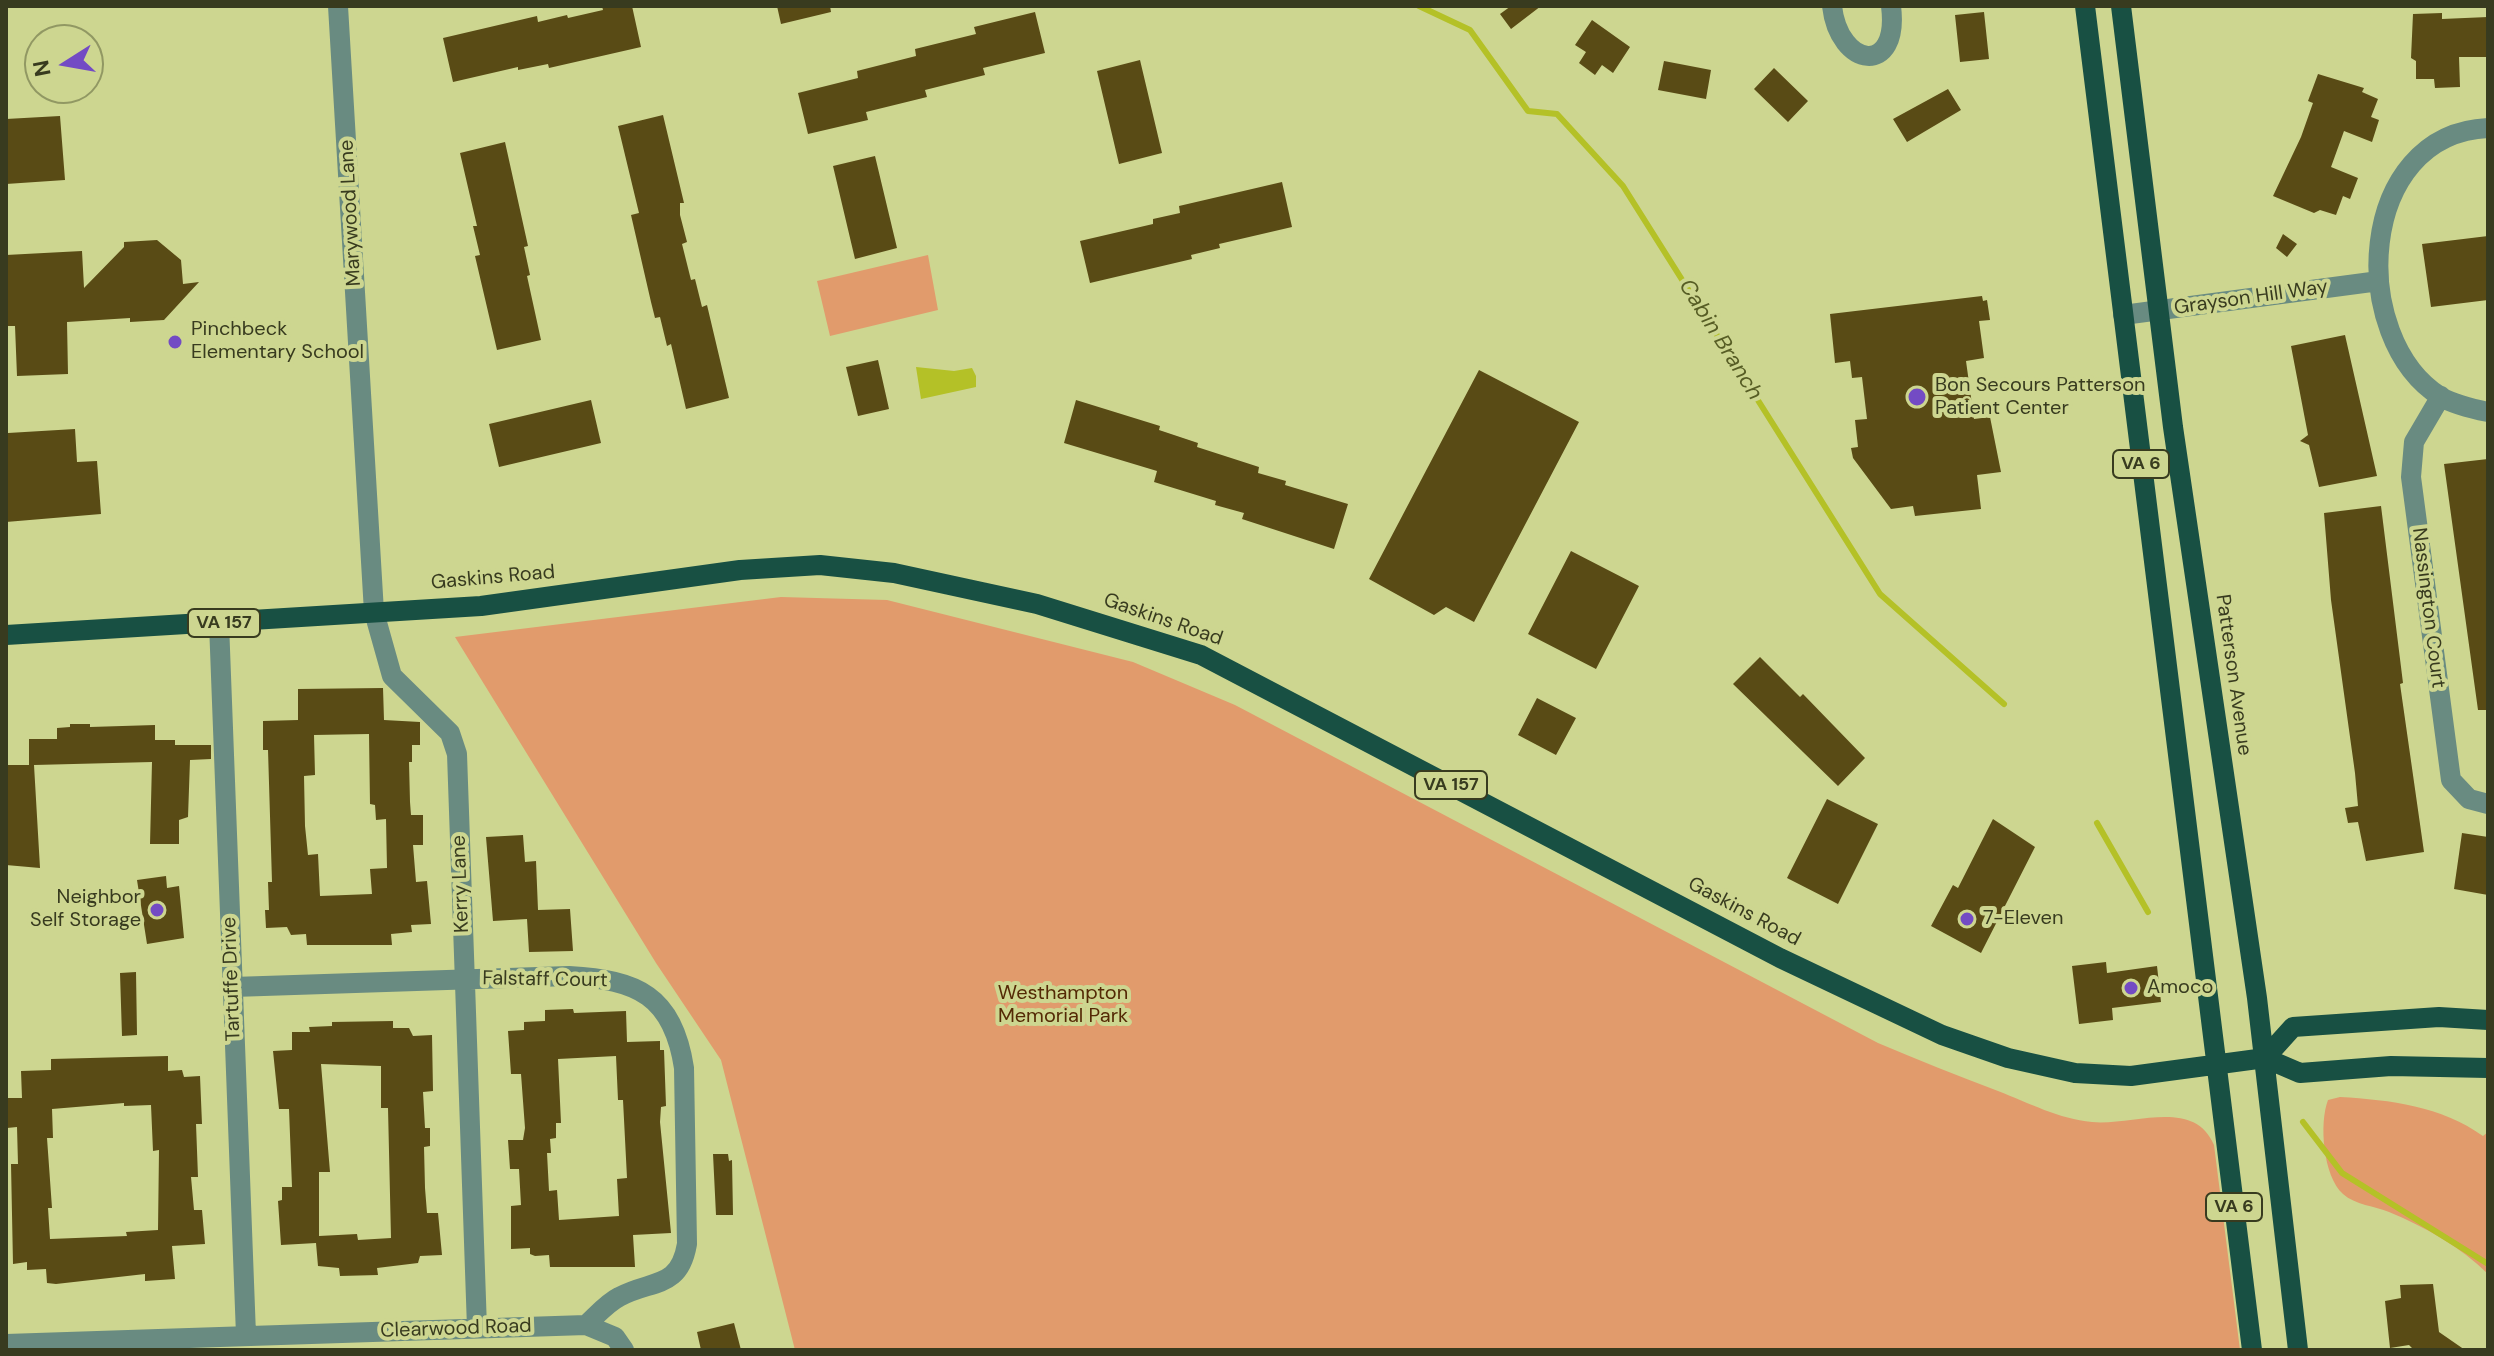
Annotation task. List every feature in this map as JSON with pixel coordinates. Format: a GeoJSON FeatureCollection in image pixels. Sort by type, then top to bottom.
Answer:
{"type":"FeatureCollection","features":[{"type":"Feature","properties":{"kind":"main road","name":"VA 6"},"geometry":{"type":"LineString","coordinates":[[2085,6],[2252,1350]]}},
{"type":"Feature","properties":{"kind":"main road","name":"Patterson Avenue"},"geometry":{"type":"LineString","coordinates":[[2121,6],[2159,310],[2265,1058],[2298,1350]]}},
{"type":"Feature","properties":{"kind":"main road","name":"Gaskins Road"},"geometry":{"type":"LineString","coordinates":[[6,635],[522,602],[740,570],[820,565],[894,573],[1037,604],[1201,655],[1780,958],[1942,1035],[2008,1058],[2075,1073],[2131,1076],[2217,1064]]}},
{"type":"Feature","properties":{"kind":"main road"},"geometry":{"type":"LineString","coordinates":[[2488,1020],[2425,1018],[2293,1027],[2265,1058],[2300,1073],[2391,1066],[2488,1068]]}},
{"type":"Feature","properties":{"kind":"main road","name":"VA 157"},"geometry":{"type":"LineString","coordinates":[[2217,1064],[2265,1058]]}},
{"type":"Feature","properties":{"kind":"street","name":"Marywood Lane"},"geometry":{"type":"LineString","coordinates":[[338,6],[374,612]]}},
{"type":"Feature","properties":{"kind":"street"},"geometry":{"type":"LineString","coordinates":[[1832,6],[1840,38],[1851,51],[1865,55],[1884,51],[1889,45],[1893,22],[1891,6]]}},
{"type":"Feature","properties":{"kind":"street"},"geometry":{"type":"LineString","coordinates":[[2488,128],[2464,131],[2443,139],[2405,173],[2392,194],[2379,242],[2379,281],[2383,305],[2405,356],[2441,396],[2488,412]]}},
{"type":"Feature","properties":{"kind":"street","name":"Grayson Hill Way"},"geometry":{"type":"LineString","coordinates":[[2123,315],[2379,281]]}},
{"type":"Feature","properties":{"kind":"street","name":"Nassington Court"},"geometry":{"type":"LineString","coordinates":[[2441,396],[2414,442],[2411,477],[2451,780],[2469,799],[2488,804]]}},
{"type":"Feature","properties":{"kind":"street","name":"Kerry Lane"},"geometry":{"type":"LineString","coordinates":[[374,612],[392,676],[429,709],[455,743],[477,1328]]}},
{"type":"Feature","properties":{"kind":"street","name":"Tartuffe Drive"},"geometry":{"type":"LineString","coordinates":[[219,623],[246,1335]]}},
{"type":"Feature","properties":{"kind":"street","name":"Falstaff Court"},"geometry":{"type":"LineString","coordinates":[[233,987],[569,976],[622,981],[655,1003],[670,1020],[680,1041],[684,1068],[687,1244],[684,1264],[669,1279],[619,1297],[586,1325]]}},
{"type":"Feature","properties":{"kind":"street","name":"Clearwood Road"},"geometry":{"type":"LineString","coordinates":[[6,1344],[586,1325],[620,1344]]}},
{"type":"Feature","properties":{"kind":"green space"},"geometry":{"type":"Polygon","coordinates":[[[928,255],[938,310],[830,336],[817,281],[928,255]]]}},
{"type":"Feature","properties":{"kind":"green space","name":"Westhampton Memorial Park"},"geometry":{"type":"Polygon","coordinates":[[[781,597],[887,600],[1133,662],[1235,705],[1878,1043],[2068,1118],[2108,1122],[2161,1117],[2192,1122],[2205,1130],[2214,1145],[2240,1350],[795,1350],[721,1060],[656,963],[455,637],[781,597]]]}},
{"type":"Feature","properties":{"kind":"green space"},"geometry":{"type":"Polygon","coordinates":[[[2340,1097],[2415,1106],[2450,1118],[2483,1136],[2488,1132],[2488,1274],[2454,1246],[2429,1231],[2389,1212],[2353,1201],[2336,1186],[2327,1162],[2324,1122],[2328,1100],[2340,1097]]]}},
{"type":"Feature","properties":{"kind":"shaded area"},"geometry":{"type":"Polygon","coordinates":[[[916,367],[954,371],[972,368],[976,387],[921,399],[916,367]]]}},
{"type":"Feature","properties":{"kind":"building"},"geometry":{"type":"Polygon","coordinates":[[[602,6],[632,6],[641,47],[549,68],[548,64],[518,70],[518,67],[453,82],[443,38],[537,16],[538,22],[567,15],[568,18],[603,10],[602,6]]]}},
{"type":"Feature","properties":{"kind":"building"},"geometry":{"type":"Polygon","coordinates":[[[777,6],[830,6],[831,12],[781,24],[777,6]]]}},
{"type":"Feature","properties":{"kind":"building"},"geometry":{"type":"Polygon","coordinates":[[[1511,6],[1541,6],[1511,29],[1500,14],[1511,6]]]}},
{"type":"Feature","properties":{"kind":"building"},"geometry":{"type":"Polygon","coordinates":[[[1035,12],[1045,53],[983,68],[985,75],[925,90],[927,97],[866,112],[868,120],[808,134],[798,93],[858,78],[857,71],[916,56],[915,49],[976,34],[974,27],[1035,12]]]}},
{"type":"Feature","properties":{"kind":"building"},"geometry":{"type":"Polygon","coordinates":[[[1984,12],[1989,59],[1960,62],[1955,15],[1984,12]]]}},
{"type":"Feature","properties":{"kind":"building"},"geometry":{"type":"Polygon","coordinates":[[[2442,13],[2442,19],[2488,17],[2488,57],[2459,57],[2460,87],[2435,88],[2434,79],[2416,79],[2416,61],[2411,58],[2413,14],[2442,13]]]}},
{"type":"Feature","properties":{"kind":"building"},"geometry":{"type":"Polygon","coordinates":[[[1592,20],[1630,47],[1613,73],[1602,65],[1595,75],[1579,63],[1586,52],[1575,45],[1592,20]]]}},
{"type":"Feature","properties":{"kind":"building"},"geometry":{"type":"Polygon","coordinates":[[[1140,60],[1162,153],[1119,164],[1097,71],[1140,60]]]}},
{"type":"Feature","properties":{"kind":"building"},"geometry":{"type":"Polygon","coordinates":[[[1664,61],[1711,70],[1706,99],[1658,90],[1664,61]]]}},
{"type":"Feature","properties":{"kind":"building"},"geometry":{"type":"Polygon","coordinates":[[[1774,68],[1808,101],[1788,122],[1754,89],[1774,68]]]}},
{"type":"Feature","properties":{"kind":"building"},"geometry":{"type":"Polygon","coordinates":[[[2318,74],[2364,88],[2362,92],[2378,99],[2371,117],[2379,120],[2372,142],[2344,131],[2331,167],[2358,178],[2350,199],[2343,196],[2336,215],[2320,210],[2314,213],[2273,196],[2301,137],[2313,103],[2308,101],[2318,74]]]}},
{"type":"Feature","properties":{"kind":"building"},"geometry":{"type":"Polygon","coordinates":[[[1948,89],[1961,110],[1907,142],[1893,119],[1948,89]]]}},
{"type":"Feature","properties":{"kind":"building"},"geometry":{"type":"Polygon","coordinates":[[[663,115],[684,203],[680,203],[680,215],[687,242],[682,244],[702,307],[707,305],[729,398],[686,409],[671,344],[667,346],[660,317],[655,318],[651,302],[631,215],[639,213],[618,126],[663,115]]]}},
{"type":"Feature","properties":{"kind":"building"},"geometry":{"type":"Polygon","coordinates":[[[60,116],[65,180],[6,184],[6,119],[60,116]]]}},
{"type":"Feature","properties":{"kind":"building"},"geometry":{"type":"Polygon","coordinates":[[[505,142],[528,246],[524,247],[530,275],[527,276],[541,340],[497,350],[475,256],[480,255],[473,226],[477,226],[460,153],[505,142]]]}},
{"type":"Feature","properties":{"kind":"building"},"geometry":{"type":"Polygon","coordinates":[[[875,156],[897,248],[855,259],[833,166],[875,156]]]}},
{"type":"Feature","properties":{"kind":"building"},"geometry":{"type":"Polygon","coordinates":[[[1282,182],[1292,227],[1219,244],[1220,248],[1191,255],[1192,259],[1090,283],[1080,241],[1153,224],[1153,219],[1180,213],[1179,206],[1282,182]]]}},
{"type":"Feature","properties":{"kind":"building"},"geometry":{"type":"Polygon","coordinates":[[[2283,234],[2297,244],[2287,257],[2276,248],[2283,234]]]}},
{"type":"Feature","properties":{"kind":"building"},"geometry":{"type":"Polygon","coordinates":[[[2488,236],[2488,300],[2431,307],[2422,244],[2488,236]]]}},
{"type":"Feature","properties":{"kind":"building","name":"Pinchbeck Elementary School"},"geometry":{"type":"Polygon","coordinates":[[[157,240],[181,260],[183,284],[199,282],[164,320],[130,322],[130,318],[67,322],[68,374],[17,376],[15,326],[6,326],[6,255],[82,251],[84,288],[124,247],[124,242],[157,240]]]}},
{"type":"Feature","properties":{"kind":"building","name":"Bon Secours Patterson Patient Center"},"geometry":{"type":"Polygon","coordinates":[[[1982,296],[1983,301],[1987,300],[1990,320],[1979,321],[1984,358],[1966,361],[1974,419],[1990,417],[2001,472],[1977,475],[1981,509],[1915,516],[1913,506],[1891,509],[1853,458],[1851,448],[1858,447],[1855,420],[1867,419],[1862,377],[1852,378],[1850,361],[1835,363],[1830,314],[1982,296]]]}},
{"type":"Feature","properties":{"kind":"building"},"geometry":{"type":"Polygon","coordinates":[[[2345,335],[2377,476],[2319,487],[2309,445],[2300,441],[2308,435],[2291,346],[2345,335]]]}},
{"type":"Feature","properties":{"kind":"building"},"geometry":{"type":"Polygon","coordinates":[[[878,360],[889,409],[858,416],[846,367],[878,360]]]}},
{"type":"Feature","properties":{"kind":"building"},"geometry":{"type":"Polygon","coordinates":[[[1479,370],[1579,422],[1474,622],[1446,607],[1434,615],[1369,579],[1479,370]]]}},
{"type":"Feature","properties":{"kind":"building"},"geometry":{"type":"Polygon","coordinates":[[[591,400],[601,443],[499,467],[489,424],[591,400]]]}},
{"type":"Feature","properties":{"kind":"building"},"geometry":{"type":"Polygon","coordinates":[[[1076,400],[1160,426],[1159,430],[1198,443],[1197,447],[1259,467],[1258,473],[1286,481],[1285,485],[1348,504],[1334,549],[1242,519],[1244,513],[1215,505],[1216,501],[1154,482],[1157,471],[1064,443],[1076,400]]]}},
{"type":"Feature","properties":{"kind":"building"},"geometry":{"type":"Polygon","coordinates":[[[75,429],[77,462],[97,461],[101,514],[6,522],[8,433],[75,429]]]}},
{"type":"Feature","properties":{"kind":"building"},"geometry":{"type":"Polygon","coordinates":[[[2488,459],[2488,710],[2478,710],[2444,464],[2488,459]]]}},
{"type":"Feature","properties":{"kind":"building"},"geometry":{"type":"Polygon","coordinates":[[[2381,506],[2403,683],[2400,684],[2424,852],[2366,861],[2358,822],[2348,823],[2345,808],[2358,806],[2331,600],[2324,513],[2381,506]]]}},
{"type":"Feature","properties":{"kind":"building"},"geometry":{"type":"Polygon","coordinates":[[[1571,551],[1639,586],[1596,669],[1528,634],[1571,551]]]}},
{"type":"Feature","properties":{"kind":"building"},"geometry":{"type":"Polygon","coordinates":[[[1760,657],[1800,697],[1803,694],[1865,758],[1838,786],[1733,684],[1760,657]]]}},
{"type":"Feature","properties":{"kind":"building"},"geometry":{"type":"Polygon","coordinates":[[[383,688],[384,720],[420,722],[420,745],[412,745],[412,762],[409,762],[410,802],[411,815],[423,815],[423,845],[413,845],[416,882],[427,881],[431,924],[411,925],[412,932],[391,934],[392,945],[307,945],[306,934],[291,935],[287,927],[266,928],[268,882],[272,882],[268,750],[263,750],[263,721],[298,720],[298,689],[383,688]],[[369,734],[314,735],[315,775],[304,776],[305,826],[308,855],[318,854],[320,896],[372,894],[370,869],[387,868],[386,819],[376,820],[375,805],[370,804],[369,734]]]}},
{"type":"Feature","properties":{"kind":"building"},"geometry":{"type":"Polygon","coordinates":[[[1537,698],[1576,718],[1556,755],[1518,735],[1537,698]]]}},
{"type":"Feature","properties":{"kind":"building"},"geometry":{"type":"Polygon","coordinates":[[[70,724],[90,724],[90,727],[155,725],[155,740],[175,740],[175,745],[211,745],[211,759],[190,760],[188,817],[179,820],[179,844],[150,844],[152,762],[34,765],[40,868],[6,865],[6,765],[29,765],[29,739],[57,739],[57,728],[70,727],[70,724]]]}},
{"type":"Feature","properties":{"kind":"building"},"geometry":{"type":"Polygon","coordinates":[[[1827,799],[1878,824],[1838,904],[1787,878],[1827,799]]]}},
{"type":"Feature","properties":{"kind":"building"},"geometry":{"type":"Polygon","coordinates":[[[1993,819],[2035,847],[1981,953],[1931,926],[1953,885],[1958,888],[1993,819]]]}},
{"type":"Feature","properties":{"kind":"building"},"geometry":{"type":"Polygon","coordinates":[[[2462,833],[2488,837],[2488,895],[2454,889],[2462,833]]]}},
{"type":"Feature","properties":{"kind":"building"},"geometry":{"type":"Polygon","coordinates":[[[523,835],[525,862],[536,861],[538,910],[570,909],[573,951],[529,952],[527,919],[493,921],[486,837],[523,835]]]}},
{"type":"Feature","properties":{"kind":"building"},"geometry":{"type":"Polygon","coordinates":[[[166,876],[167,888],[179,886],[184,938],[147,944],[137,880],[166,876]]]}},
{"type":"Feature","properties":{"kind":"building"},"geometry":{"type":"Polygon","coordinates":[[[2106,962],[2107,973],[2157,966],[2161,1002],[2112,1008],[2113,1020],[2079,1024],[2072,966],[2106,962]]]}},
{"type":"Feature","properties":{"kind":"building"},"geometry":{"type":"Polygon","coordinates":[[[136,972],[137,1035],[122,1036],[120,973],[136,972]]]}},
{"type":"Feature","properties":{"kind":"building"},"geometry":{"type":"Polygon","coordinates":[[[573,1009],[574,1013],[626,1011],[627,1042],[660,1041],[660,1050],[664,1050],[666,1106],[661,1107],[660,1122],[671,1233],[633,1235],[635,1267],[550,1267],[549,1255],[535,1256],[530,1254],[530,1248],[511,1249],[511,1206],[521,1205],[519,1169],[510,1169],[508,1140],[523,1140],[525,1128],[521,1074],[511,1074],[508,1031],[524,1030],[524,1022],[545,1021],[545,1010],[573,1009]],[[616,1056],[558,1059],[561,1123],[556,1123],[556,1138],[550,1139],[551,1153],[547,1153],[549,1191],[557,1190],[559,1220],[619,1216],[617,1179],[627,1178],[623,1100],[618,1100],[616,1056]]]}},
{"type":"Feature","properties":{"kind":"building"},"geometry":{"type":"Polygon","coordinates":[[[393,1021],[393,1028],[409,1028],[413,1036],[432,1035],[433,1091],[423,1092],[425,1128],[430,1128],[430,1146],[424,1147],[425,1188],[427,1213],[438,1213],[442,1255],[420,1256],[418,1263],[377,1268],[378,1275],[340,1276],[339,1268],[318,1266],[316,1243],[281,1245],[278,1201],[282,1200],[282,1187],[292,1187],[289,1109],[279,1109],[273,1051],[292,1050],[292,1032],[310,1032],[309,1027],[332,1026],[332,1022],[393,1021]],[[321,1064],[330,1172],[319,1172],[319,1236],[357,1234],[358,1240],[391,1238],[388,1108],[381,1108],[381,1066],[321,1064]]]}},
{"type":"Feature","properties":{"kind":"building"},"geometry":{"type":"Polygon","coordinates":[[[168,1056],[168,1071],[182,1070],[184,1077],[200,1076],[202,1124],[196,1124],[198,1177],[191,1177],[194,1210],[202,1210],[205,1244],[172,1246],[175,1279],[145,1281],[145,1274],[56,1284],[47,1283],[46,1269],[27,1270],[27,1262],[13,1264],[11,1164],[18,1164],[17,1127],[7,1128],[7,1098],[22,1098],[21,1071],[51,1070],[51,1059],[168,1056]],[[124,1103],[52,1109],[53,1138],[47,1138],[52,1208],[48,1208],[50,1239],[127,1236],[126,1232],[158,1230],[159,1150],[153,1151],[151,1105],[124,1106],[124,1103]]]}},
{"type":"Feature","properties":{"kind":"building"},"geometry":{"type":"Polygon","coordinates":[[[713,1154],[728,1154],[729,1161],[732,1160],[733,1215],[716,1215],[713,1154]]]}},
{"type":"Feature","properties":{"kind":"building"},"geometry":{"type":"Polygon","coordinates":[[[2433,1284],[2439,1332],[2465,1350],[2414,1350],[2409,1345],[2390,1348],[2385,1301],[2401,1298],[2400,1285],[2433,1284]]]}},
{"type":"Feature","properties":{"kind":"building"},"geometry":{"type":"Polygon","coordinates":[[[734,1323],[741,1350],[701,1350],[697,1332],[734,1323]]]}},
{"type":"Feature","properties":{"kind":"waterway","name":"Cabin Branch"},"geometry":{"type":"LineString","coordinates":[[1419,6],[1470,30],[1528,111],[1557,114],[1623,186],[1880,594],[2004,704]]}},
{"type":"Feature","properties":{"kind":"waterway","name":"Cabin Branch"},"geometry":{"type":"LineString","coordinates":[[2097,823],[2148,912]]}},
{"type":"Feature","properties":{"kind":"waterway","name":"Cabin Branch"},"geometry":{"type":"LineString","coordinates":[[2303,1122],[2342,1173],[2488,1264]]}},
{"type":"Feature","properties":{"kind":"place","name":"Pinchbeck Elementary School"},"geometry":{"type":"Point","coordinates":[175,342]}},
{"type":"Feature","properties":{"kind":"place","name":"Bon Secours Patterson Patient Center"},"geometry":{"type":"Point","coordinates":[1917,397]}},
{"type":"Feature","properties":{"kind":"place","name":"Neighbor Self Storage"},"geometry":{"type":"Point","coordinates":[157,910]}},
{"type":"Feature","properties":{"kind":"place","name":"7-Eleven"},"geometry":{"type":"Point","coordinates":[1967,919]}},
{"type":"Feature","properties":{"kind":"place","name":"Amoco"},"geometry":{"type":"Point","coordinates":[2131,988]}}]}
